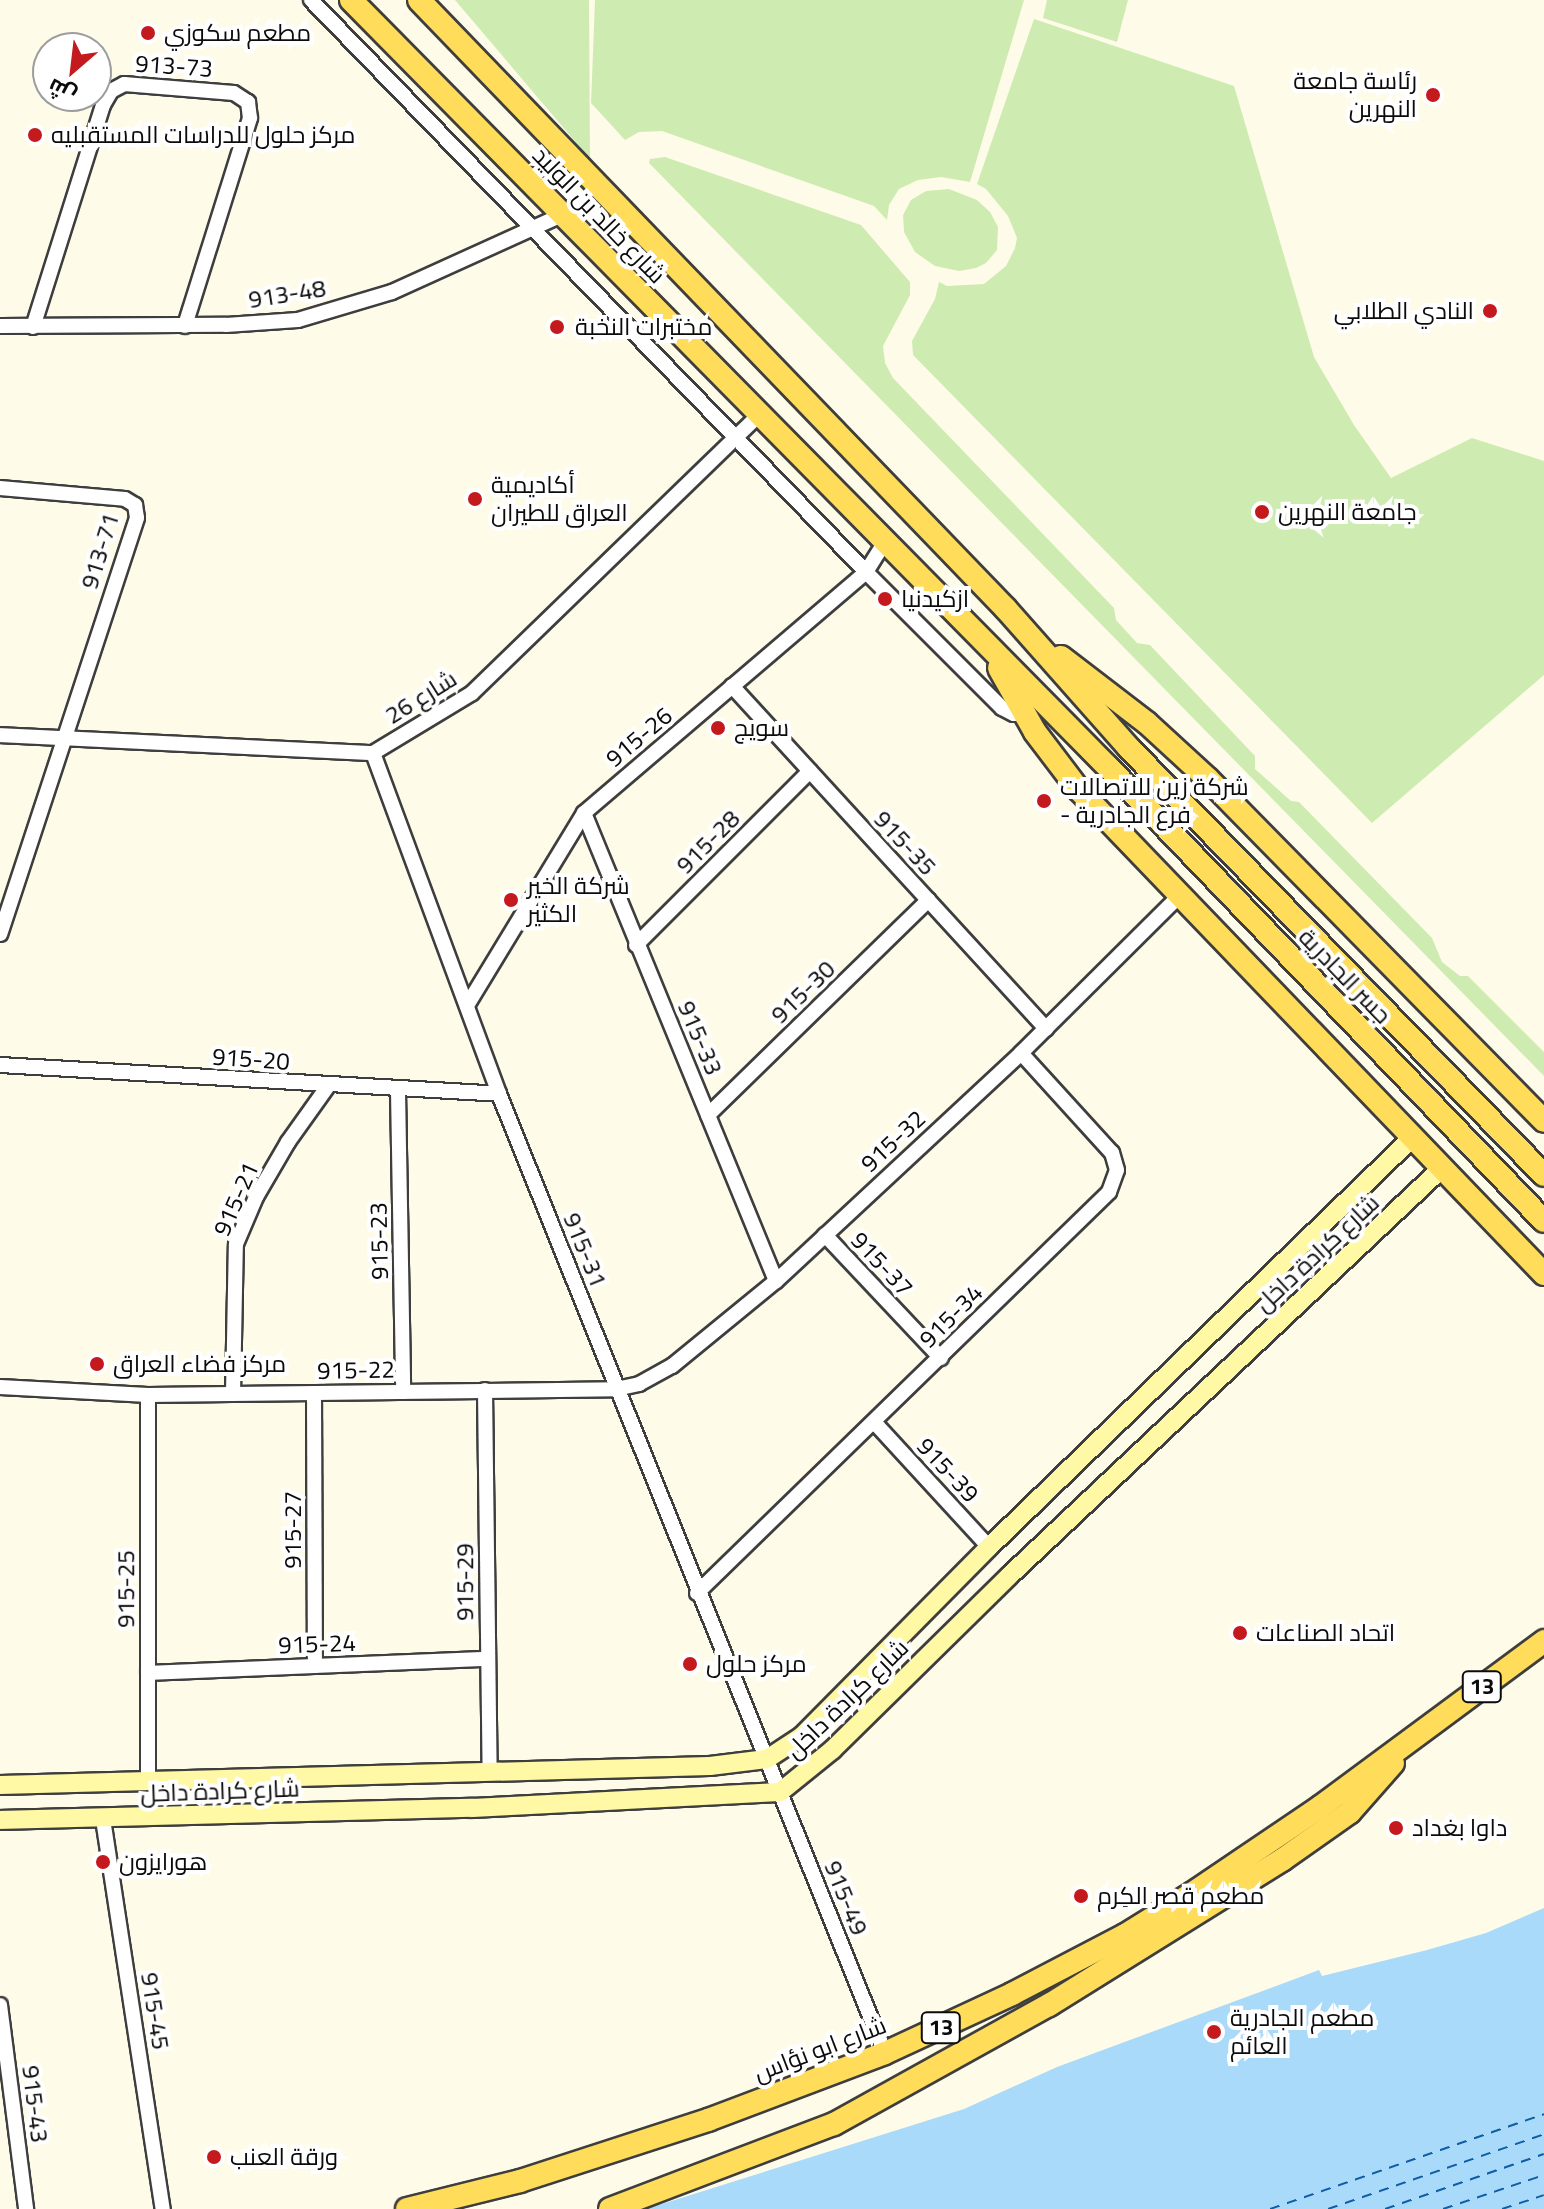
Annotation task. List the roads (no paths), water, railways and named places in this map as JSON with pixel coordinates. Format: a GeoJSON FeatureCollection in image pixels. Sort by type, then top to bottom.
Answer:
{"type":"FeatureCollection","features":[{"type":"Feature","properties":{"kind":"main road","name":"شارع خالد بن الوليد"},"geometry":{"type":"LineString","coordinates":[[351,0],[979,637]]}},
{"type":"Feature","properties":{"kind":"main road","name":"شارع خالد بن الوليد"},"geometry":{"type":"LineString","coordinates":[[419,0],[1006,609]]}},
{"type":"Feature","properties":{"kind":"main road"},"geometry":{"type":"LineString","coordinates":[[425,0],[448,29]]}},
{"type":"Feature","properties":{"kind":"main road"},"geometry":{"type":"LineString","coordinates":[[1006,609],[1041,641],[1147,723],[1208,779],[1544,1121]]}},
{"type":"Feature","properties":{"kind":"main road","name":"جسر الجادرية"},"geometry":{"type":"LineString","coordinates":[[1006,609],[1129,748],[1544,1175]]}},
{"type":"Feature","properties":{"kind":"main road"},"geometry":{"type":"LineString","coordinates":[[979,637],[1063,772],[1544,1274]]}},
{"type":"Feature","properties":{"kind":"main road","name":"جسر الجادرية"},"geometry":{"type":"LineString","coordinates":[[979,637],[1544,1221]]}},
{"type":"Feature","properties":{"kind":"main road","name":"شارع كرادة داخل"},"geometry":{"type":"LineString","coordinates":[[0,1785],[710,1766],[767,1759],[802,1736],[989,1547],[1413,1137]]}},
{"type":"Feature","properties":{"kind":"main road","name":"شارع كرادة داخل"},"geometry":{"type":"LineString","coordinates":[[0,1820],[487,1807],[780,1792],[832,1750],[1009,1576],[1442,1168]]}},
{"type":"Feature","properties":{"kind":"main road","name":"شارع ابو نؤاس"},"geometry":{"type":"LineString","coordinates":[[407,2209],[520,2181],[708,2120],[885,2053],[1012,1994],[1125,1935],[1283,1832],[1544,1641]]}},
{"type":"Feature","properties":{"kind":"main road","name":"شارع ابو نؤاس"},"geometry":{"type":"LineString","coordinates":[[610,2209],[834,2124],[1049,2005],[1282,1860],[1350,1812],[1421,1733]]}},
{"type":"Feature","properties":{"kind":"street"},"geometry":{"type":"LineString","coordinates":[[311,0],[866,572],[1002,708],[1014,714],[1024,713]]}},
{"type":"Feature","properties":{"kind":"street","name":"913-73"},"geometry":{"type":"LineString","coordinates":[[33,327],[103,105],[111,91],[124,84],[234,93],[248,102],[250,118],[185,326]]}},
{"type":"Feature","properties":{"kind":"street","name":"913-48"},"geometry":{"type":"LineString","coordinates":[[0,326],[185,326],[298,320],[392,292],[562,215]]}},
{"type":"Feature","properties":{"kind":"street","name":"شارع 26"},"geometry":{"type":"LineString","coordinates":[[0,735],[373,753],[472,693],[759,415]]}},
{"type":"Feature","properties":{"kind":"street","name":"913-71"},"geometry":{"type":"LineString","coordinates":[[0,488],[125,499],[135,505],[137,518],[61,740]]}},
{"type":"Feature","properties":{"kind":"street","name":"915-26"},"geometry":{"type":"LineString","coordinates":[[468,1004],[584,813],[866,572],[884,543]]}},
{"type":"Feature","properties":{"kind":"street","name":"915-35"},"geometry":{"type":"LineString","coordinates":[[732,686],[1046,1029]]}},
{"type":"Feature","properties":{"kind":"street"},"geometry":{"type":"LineString","coordinates":[[0,934],[61,740]]}},
{"type":"Feature","properties":{"kind":"street","name":"915-31"},"geometry":{"type":"LineString","coordinates":[[373,753],[499,1094],[697,1593],[767,1759]]}},
{"type":"Feature","properties":{"kind":"street","name":"915-28"},"geometry":{"type":"LineString","coordinates":[[636,945],[810,771]]}},
{"type":"Feature","properties":{"kind":"street","name":"915-33"},"geometry":{"type":"LineString","coordinates":[[584,813],[776,1281]]}},
{"type":"Feature","properties":{"kind":"street","name":"915-32"},"geometry":{"type":"LineString","coordinates":[[616,1389],[639,1384],[672,1366],[776,1281],[1021,1053],[1179,896]]}},
{"type":"Feature","properties":{"kind":"street","name":"915-30"},"geometry":{"type":"LineString","coordinates":[[708,1115],[928,900]]}},
{"type":"Feature","properties":{"kind":"street","name":"915-34"},"geometry":{"type":"LineString","coordinates":[[697,1593],[1109,1192],[1117,1170],[1112,1153],[1021,1053]]}},
{"type":"Feature","properties":{"kind":"street","name":"915-20"},"geometry":{"type":"LineString","coordinates":[[0,1065],[398,1091],[499,1094]]}},
{"type":"Feature","properties":{"kind":"street","name":"915-21"},"geometry":{"type":"LineString","coordinates":[[233,1394],[236,1244],[256,1197],[328,1086]]}},
{"type":"Feature","properties":{"kind":"street","name":"915-23"},"geometry":{"type":"LineString","coordinates":[[398,1091],[403,1392]]}},
{"type":"Feature","properties":{"kind":"street","name":"915-37"},"geometry":{"type":"LineString","coordinates":[[825,1235],[941,1358]]}},
{"type":"Feature","properties":{"kind":"street","name":"915-22"},"geometry":{"type":"LineString","coordinates":[[0,1387],[148,1395],[616,1389]]}},
{"type":"Feature","properties":{"kind":"street","name":"915-29"},"geometry":{"type":"LineString","coordinates":[[485,1390],[490,1773]]}},
{"type":"Feature","properties":{"kind":"street","name":"915-27"},"geometry":{"type":"LineString","coordinates":[[314,1393],[315,1666]]}},
{"type":"Feature","properties":{"kind":"street","name":"915-25"},"geometry":{"type":"LineString","coordinates":[[148,1395],[148,1783]]}},
{"type":"Feature","properties":{"kind":"street","name":"915-39"},"geometry":{"type":"LineString","coordinates":[[875,1423],[989,1547]]}},
{"type":"Feature","properties":{"kind":"street","name":"915-24"},"geometry":{"type":"LineString","coordinates":[[148,1673],[487,1659]]}},
{"type":"Feature","properties":{"kind":"street","name":"915-49"},"geometry":{"type":"LineString","coordinates":[[767,1759],[885,2053]]}},
{"type":"Feature","properties":{"kind":"street","name":"915-45"},"geometry":{"type":"LineString","coordinates":[[103,1819],[163,2209]]}},
{"type":"Feature","properties":{"kind":"street","name":"915-43"},"geometry":{"type":"LineString","coordinates":[[0,2005],[26,2209]]}},
{"type":"Feature","properties":{"kind":"water"},"geometry":{"type":"Polygon","coordinates":[[[1544,1908],[1544,2209],[646,2209],[964,2109],[1057,2067],[1319,1970],[1322,1976],[1427,1950],[1486,1933],[1544,1908]]]}},
{"type":"Feature","properties":{"kind":"place","name":"مطعم سكوزي"},"geometry":{"type":"Point","coordinates":[148,33]}},
{"type":"Feature","properties":{"kind":"place","name":"رئاسة جامعة النهرين"},"geometry":{"type":"Point","coordinates":[1433,95]}},
{"type":"Feature","properties":{"kind":"place","name":"مركز حلول للدراسات المستقبليه"},"geometry":{"type":"Point","coordinates":[35,135]}},
{"type":"Feature","properties":{"kind":"place","name":"النادي الطلابي"},"geometry":{"type":"Point","coordinates":[1490,311]}},
{"type":"Feature","properties":{"kind":"place","name":"مختبرات النخبة"},"geometry":{"type":"Point","coordinates":[557,327]}},
{"type":"Feature","properties":{"kind":"place","name":"أكاديمية العراق للطيران"},"geometry":{"type":"Point","coordinates":[475,499]}},
{"type":"Feature","properties":{"kind":"place","name":"جامعة النهرين"},"geometry":{"type":"Point","coordinates":[1262,512]}},
{"type":"Feature","properties":{"kind":"place","name":"ازكيدنيا"},"geometry":{"type":"Point","coordinates":[885,599]}},
{"type":"Feature","properties":{"kind":"place","name":"سويج"},"geometry":{"type":"Point","coordinates":[718,728]}},
{"type":"Feature","properties":{"kind":"place","name":"شركة زين للاتصالات - فرع الجادرية"},"geometry":{"type":"Point","coordinates":[1044,801]}},
{"type":"Feature","properties":{"kind":"place","name":"شركة الخير الكثير"},"geometry":{"type":"Point","coordinates":[511,900]}},
{"type":"Feature","properties":{"kind":"place","name":"مركز فضاء العراق"},"geometry":{"type":"Point","coordinates":[97,1364]}},
{"type":"Feature","properties":{"kind":"place","name":"اتحاد الصناعات"},"geometry":{"type":"Point","coordinates":[1240,1633]}},
{"type":"Feature","properties":{"kind":"place","name":"مركز حلول"},"geometry":{"type":"Point","coordinates":[690,1664]}},
{"type":"Feature","properties":{"kind":"place","name":"داوا بغداد"},"geometry":{"type":"Point","coordinates":[1396,1828]}},
{"type":"Feature","properties":{"kind":"place","name":"هورايزون"},"geometry":{"type":"Point","coordinates":[103,1862]}},
{"type":"Feature","properties":{"kind":"place","name":"مطعم قصر الكِرم"},"geometry":{"type":"Point","coordinates":[1081,1896]}},
{"type":"Feature","properties":{"kind":"place","name":"مطعم الجادرية العائم"},"geometry":{"type":"Point","coordinates":[1214,2032]}},
{"type":"Feature","properties":{"kind":"place","name":"ورقة العنب"},"geometry":{"type":"Point","coordinates":[214,2157]}}]}
